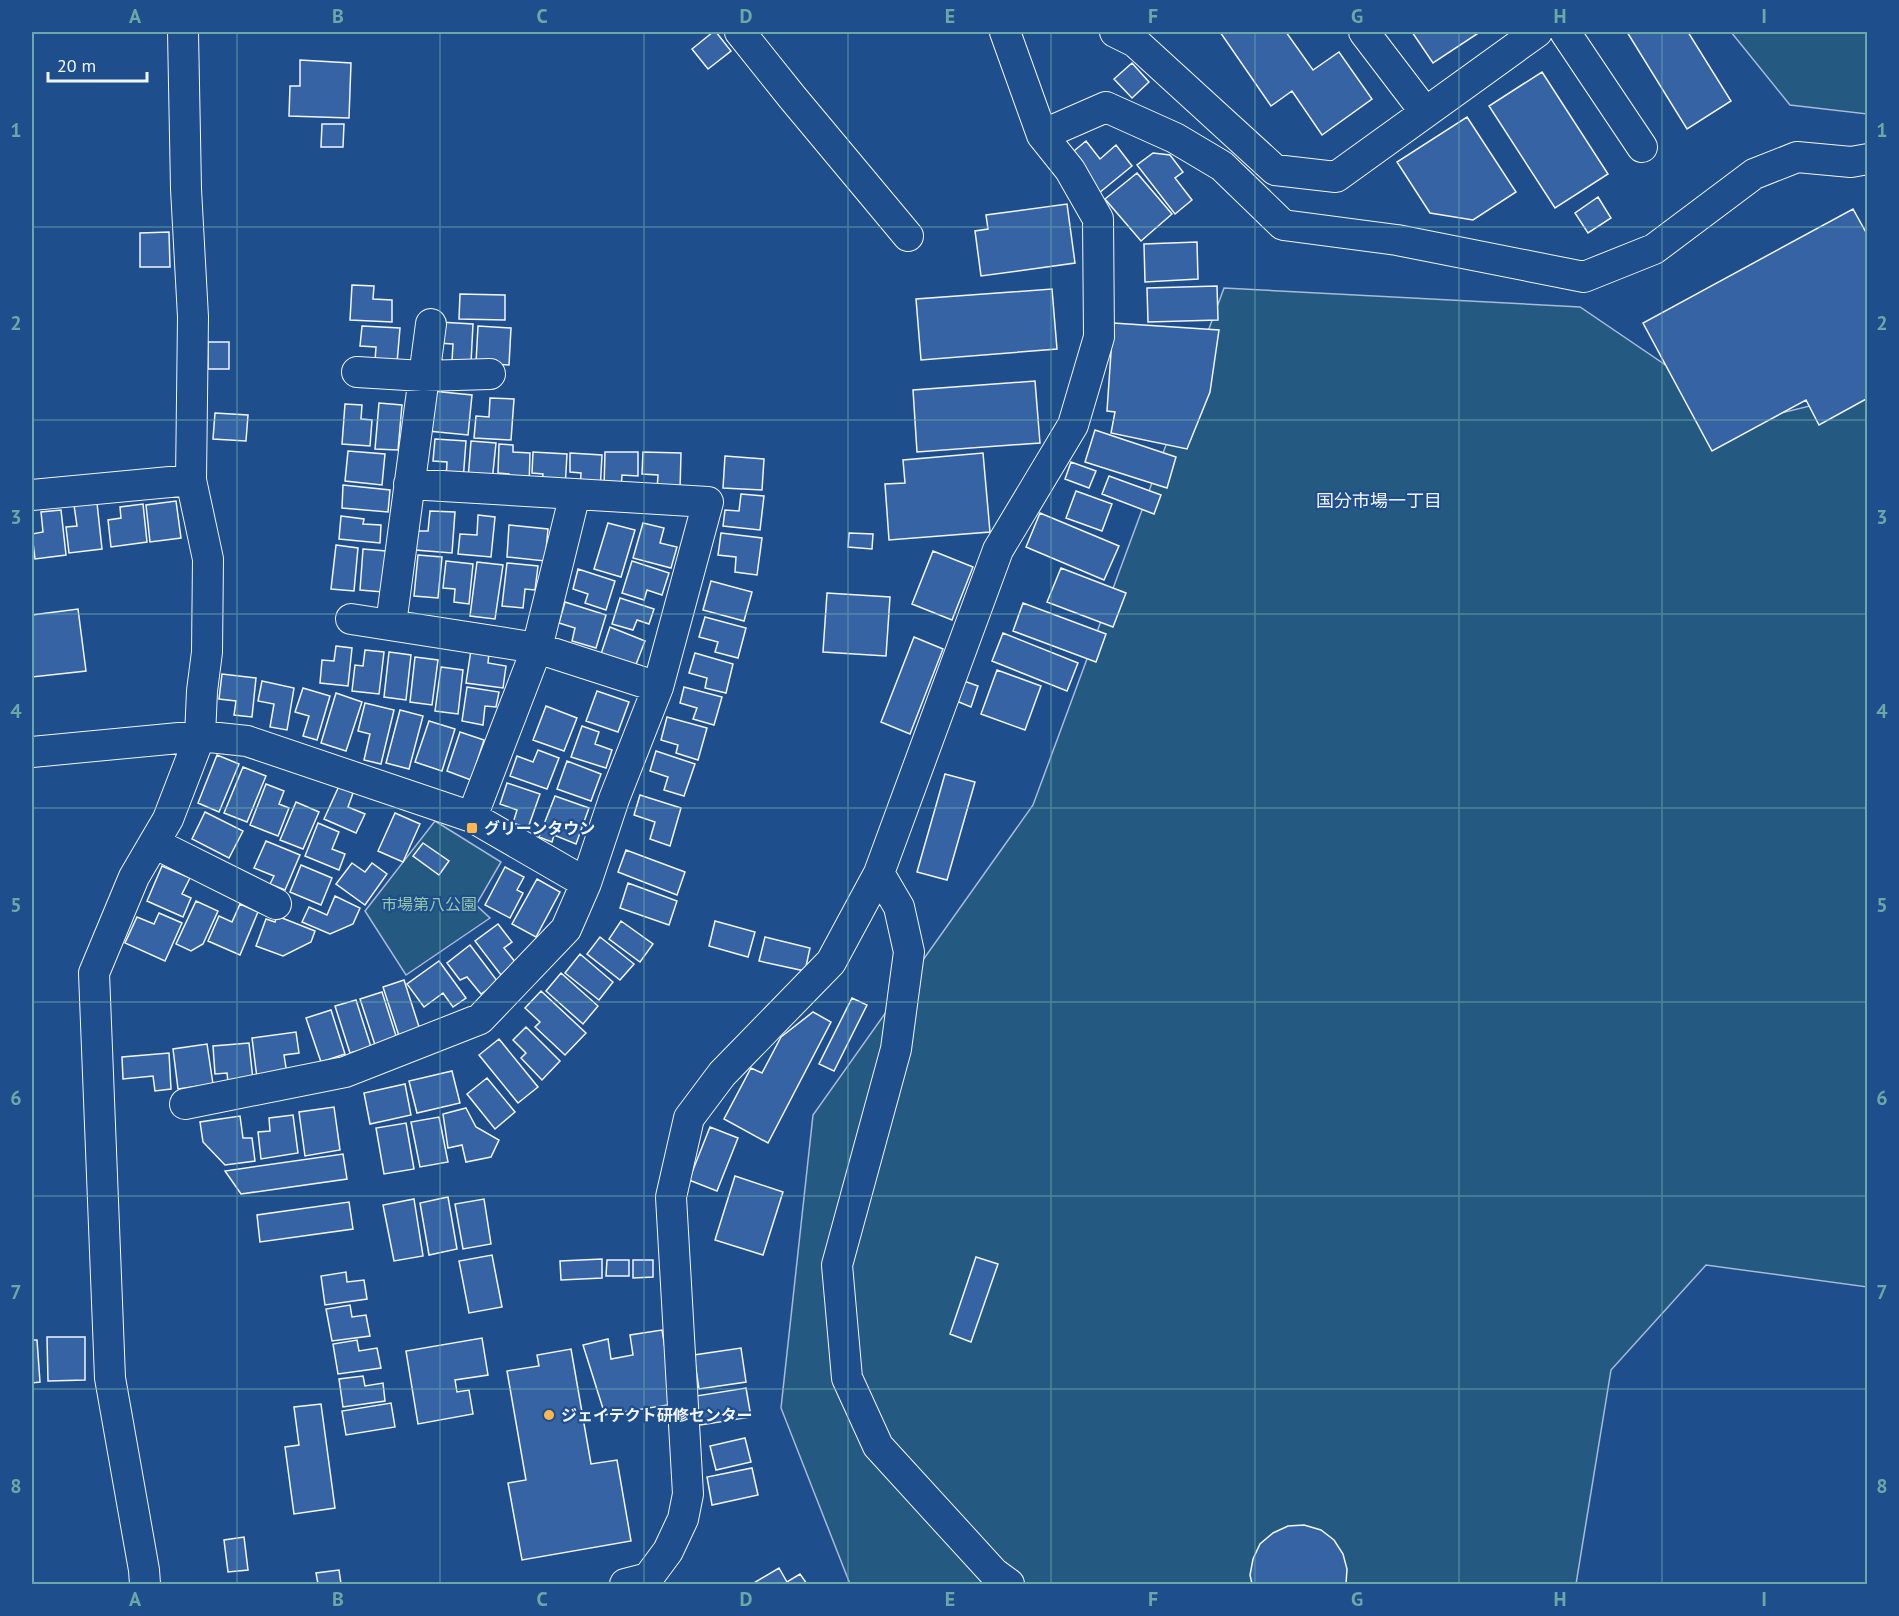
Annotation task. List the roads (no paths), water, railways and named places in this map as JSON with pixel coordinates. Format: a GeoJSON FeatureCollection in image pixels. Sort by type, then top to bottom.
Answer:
{"type":"FeatureCollection","features":[{"type":"Feature","properties":{"kind":"street"},"geometry":{"type":"LineString","coordinates":[[145,1584],[110,1378],[94,973],[134,877],[168,819],[200,736],[207,652],[208,559],[191,480],[193,317],[186,189],[183,32]]}},
{"type":"Feature","properties":{"kind":"street"},"geometry":{"type":"LineString","coordinates":[[740,32],[908,236]]}},
{"type":"Feature","properties":{"kind":"street"},"geometry":{"type":"LineString","coordinates":[[642,1582],[668,1551],[683,1519],[688,1494],[671,1197],[689,1118],[722,1074],[831,962],[879,873],[998,550],[1072,425],[1099,337],[1098,219],[1070,170],[1042,135],[1005,32]]}},
{"type":"Feature","properties":{"kind":"street"},"geometry":{"type":"LineString","coordinates":[[1115,32],[1135,42],[1275,170],[1336,177],[1537,32]]}},
{"type":"Feature","properties":{"kind":"street"},"geometry":{"type":"LineString","coordinates":[[1364,32],[1425,112]]}},
{"type":"Feature","properties":{"kind":"street"},"geometry":{"type":"LineString","coordinates":[[1565,32],[1642,147]]}},
{"type":"Feature","properties":{"kind":"street"},"geometry":{"type":"LineString","coordinates":[[1042,135],[1106,107],[1175,138],[1222,166],[1283,225],[1397,240],[1584,277],[1654,249],[1754,174],[1797,157],[1851,162],[1868,159]]}},
{"type":"Feature","properties":{"kind":"street"},"geometry":{"type":"LineString","coordinates":[[391,624],[430,324]]}},
{"type":"Feature","properties":{"kind":"street"},"geometry":{"type":"LineString","coordinates":[[357,372],[423,376],[490,374]]}},
{"type":"Feature","properties":{"kind":"street"},"geometry":{"type":"LineString","coordinates":[[32,495],[191,480]]}},
{"type":"Feature","properties":{"kind":"street"},"geometry":{"type":"LineString","coordinates":[[185,1104],[345,1072],[480,1019],[566,928],[586,883],[614,799],[658,687],[708,502],[409,484]]}},
{"type":"Feature","properties":{"kind":"street"},"geometry":{"type":"LineString","coordinates":[[472,817],[537,648],[575,494]]}},
{"type":"Feature","properties":{"kind":"street"},"geometry":{"type":"LineString","coordinates":[[351,619],[537,648],[658,687]]}},
{"type":"Feature","properties":{"kind":"street"},"geometry":{"type":"LineString","coordinates":[[32,752],[200,736],[247,741],[472,817],[586,883]]}},
{"type":"Feature","properties":{"kind":"street"},"geometry":{"type":"LineString","coordinates":[[154,843],[276,904]]}},
{"type":"Feature","properties":{"kind":"street"},"geometry":{"type":"LineString","coordinates":[[879,873],[899,907],[909,952],[896,1050],[837,1265],[847,1378],[878,1446],[994,1573],[1009,1584]]}},
{"type":"Feature","properties":{"kind":"place","name":"グリーンタウン"},"geometry":{"type":"Point","coordinates":[472,828]}},
{"type":"Feature","properties":{"kind":"place","name":"ジェイテクト研修センター"},"geometry":{"type":"Point","coordinates":[549,1415]}},
{"type":"Feature","properties":{"kind":"district","name":"国分市場一丁目"},"geometry":{"type":"Point","coordinates":[1379,500]}},
{"type":"Feature","properties":{"kind":"park label","name":"市場第八公園"},"geometry":{"type":"Point","coordinates":[429,904]}}]}
